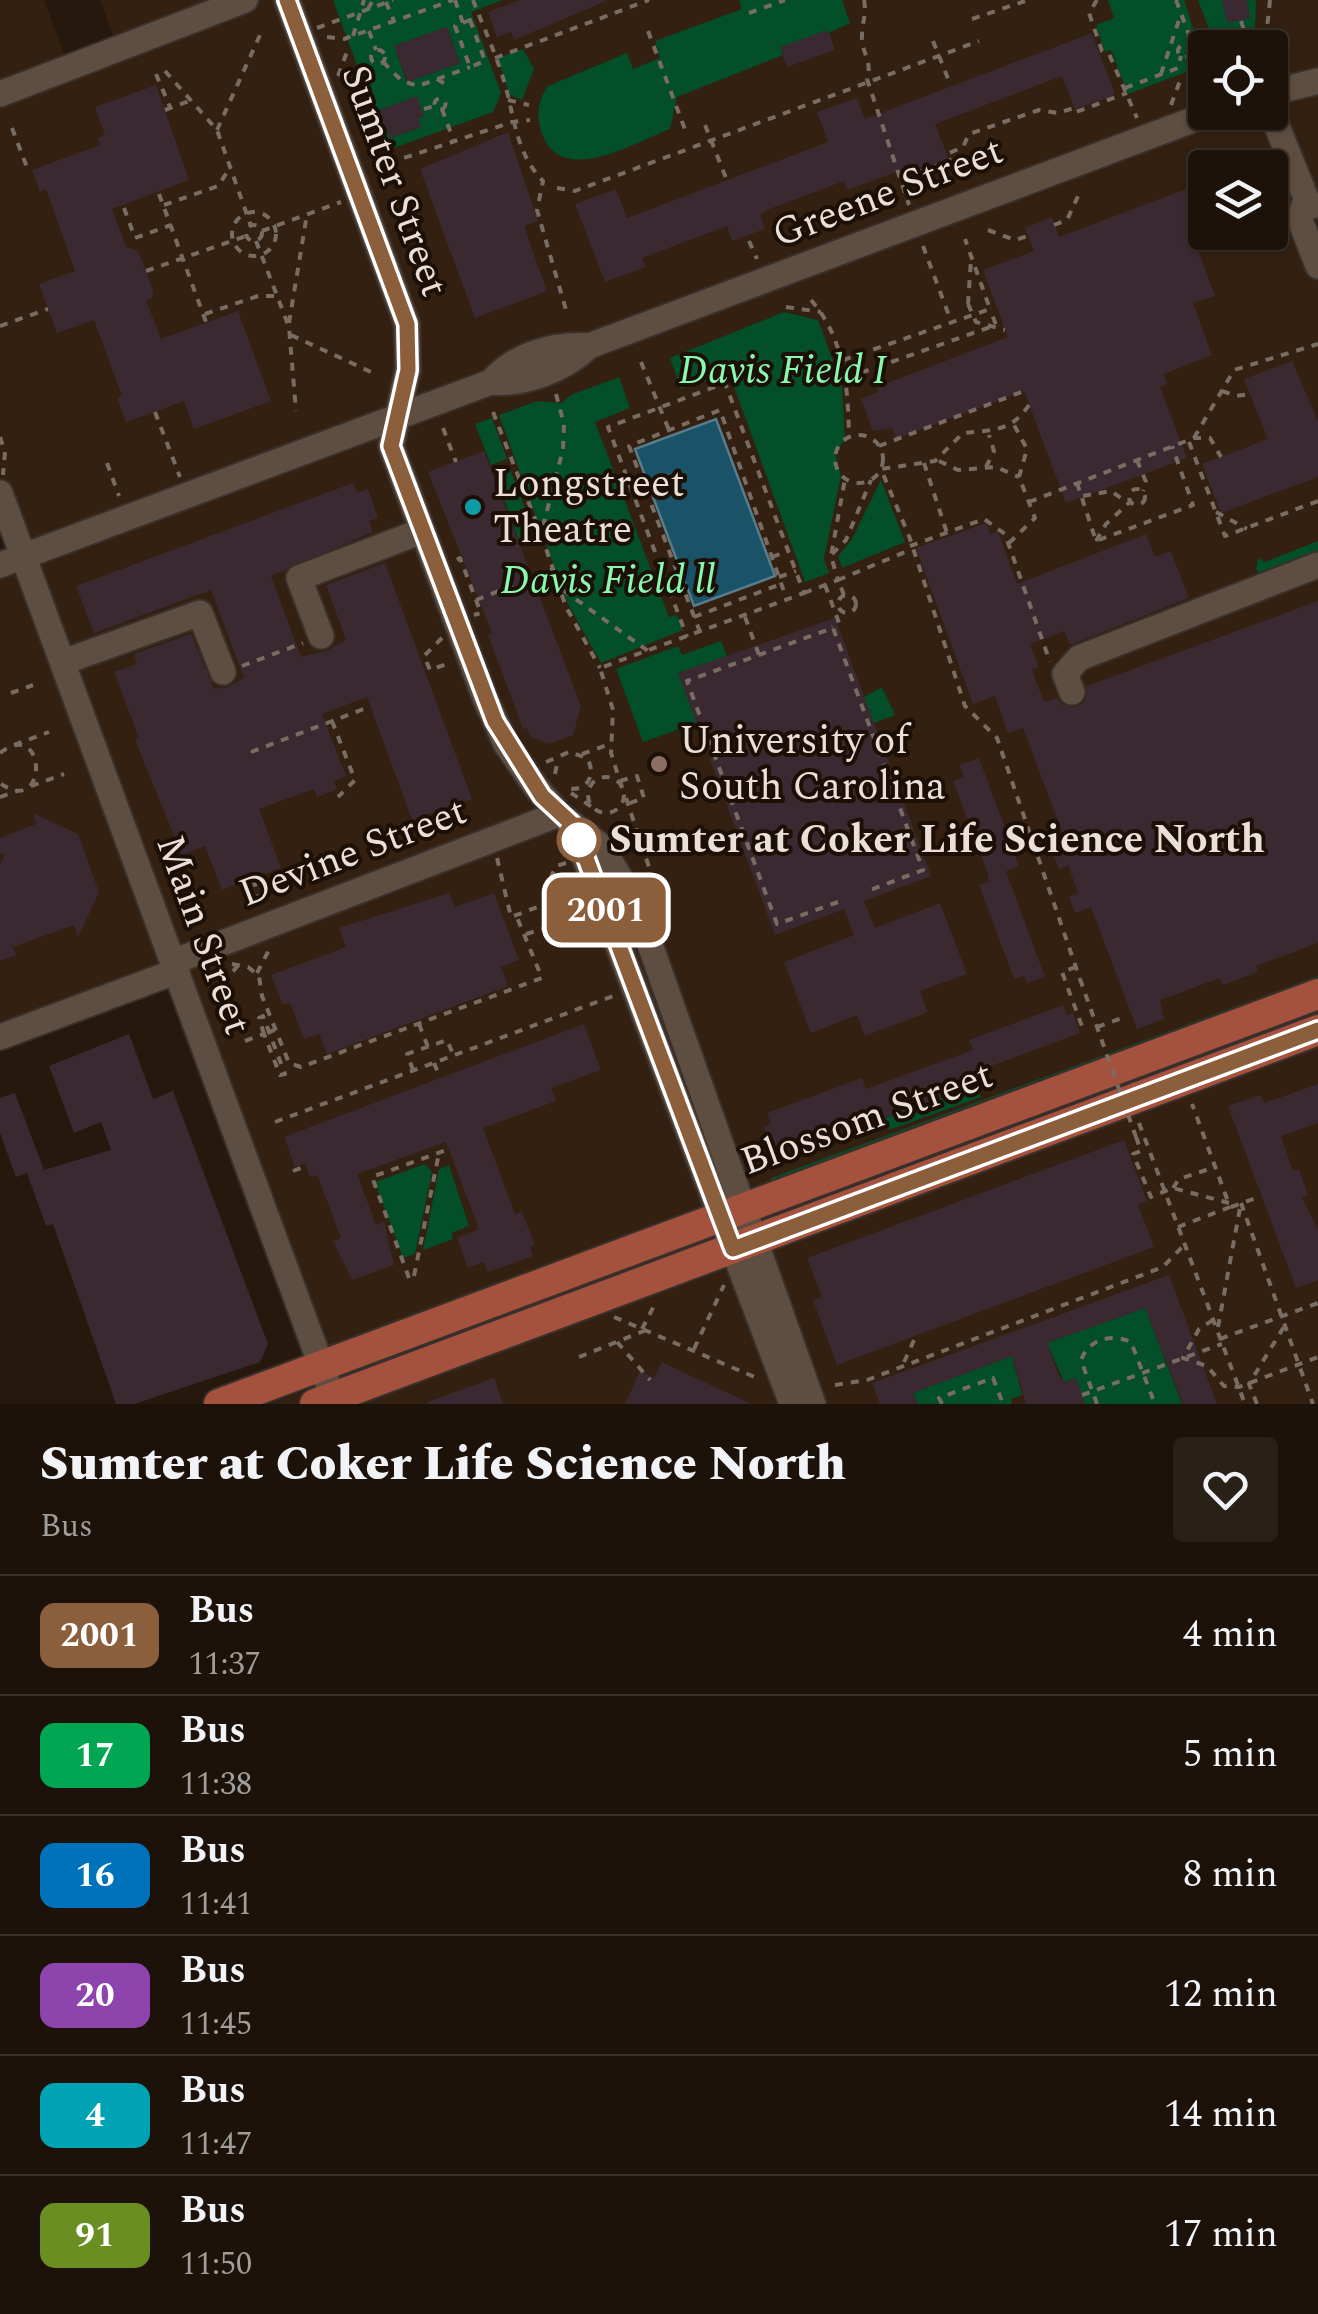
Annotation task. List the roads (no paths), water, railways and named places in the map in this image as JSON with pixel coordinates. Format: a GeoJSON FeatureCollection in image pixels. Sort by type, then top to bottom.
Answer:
{"type":"FeatureCollection","features":[{"type":"Feature","properties":{"kind":"main road","name":"Blossom Street"},"geometry":{"type":"LineString","coordinates":[[219,1404],[1318,994]]}},
{"type":"Feature","properties":{"kind":"main road","name":"Blossom Street"},"geometry":{"type":"LineString","coordinates":[[328,1402],[1318,1030]]}},
{"type":"Feature","properties":{"kind":"street"},"geometry":{"type":"LineString","coordinates":[[0,94],[245,0]]}},
{"type":"Feature","properties":{"kind":"street","name":"Sumter Street"},"geometry":{"type":"LineString","coordinates":[[287,0],[407,324],[408,370],[391,446],[422,531],[495,721],[520,766],[601,846],[636,904],[732,1212]]}},
{"type":"Feature","properties":{"kind":"street"},"geometry":{"type":"LineString","coordinates":[[1288,88],[1318,80]]}},
{"type":"Feature","properties":{"kind":"street","name":"Greene Street"},"geometry":{"type":"LineString","coordinates":[[12,561],[491,382],[512,384],[573,362],[588,346],[1188,122]]}},
{"type":"Feature","properties":{"kind":"street"},"geometry":{"type":"LineString","coordinates":[[1280,130],[1313,204],[1300,220],[1318,266]]}},
{"type":"Feature","properties":{"kind":"street","name":"Main Street"},"geometry":{"type":"LineString","coordinates":[[0,494],[12,561],[62,662],[321,1365],[328,1402]]}},
{"type":"Feature","properties":{"kind":"street"},"geometry":{"type":"LineString","coordinates":[[321,636],[299,578],[422,531]]}},
{"type":"Feature","properties":{"kind":"street"},"geometry":{"type":"LineString","coordinates":[[1072,692],[1065,674],[1079,658],[1318,565]]}},
{"type":"Feature","properties":{"kind":"street"},"geometry":{"type":"LineString","coordinates":[[62,662],[200,613],[224,672]]}},
{"type":"Feature","properties":{"kind":"street","name":"Sumter Street"},"geometry":{"type":"LineString","coordinates":[[568,811],[636,988],[813,1404]]}},
{"type":"Feature","properties":{"kind":"street","name":"Devine Street"},"geometry":{"type":"LineString","coordinates":[[0,1037],[568,811]]}},
{"type":"Feature","properties":{"kind":"street","name":"Sumter Street"},"geometry":{"type":"LineString","coordinates":[[744,1244],[792,1404]]}},
{"type":"Feature","properties":{"kind":"water"},"geometry":{"type":"Polygon","coordinates":[[[716,419],[775,576],[694,606],[635,449],[716,419]]]}},
{"type":"Feature","properties":{"kind":"place","name":"Longstreet Theatre"},"geometry":{"type":"Point","coordinates":[473,507]}},
{"type":"Feature","properties":{"kind":"place","name":"University of South Carolina"},"geometry":{"type":"Point","coordinates":[659,764]}},
{"type":"Feature","properties":{"kind":"place","name":"Sumter at Coker Life Science North"},"geometry":{"type":"Point","coordinates":[579,840]}},
{"type":"Feature","properties":{"kind":"park label","name":"Davis Field I"},"geometry":{"type":"Point","coordinates":[783,371]}},
{"type":"Feature","properties":{"kind":"park label","name":"Davis Field ll"},"geometry":{"type":"Point","coordinates":[608,581]}}]}
